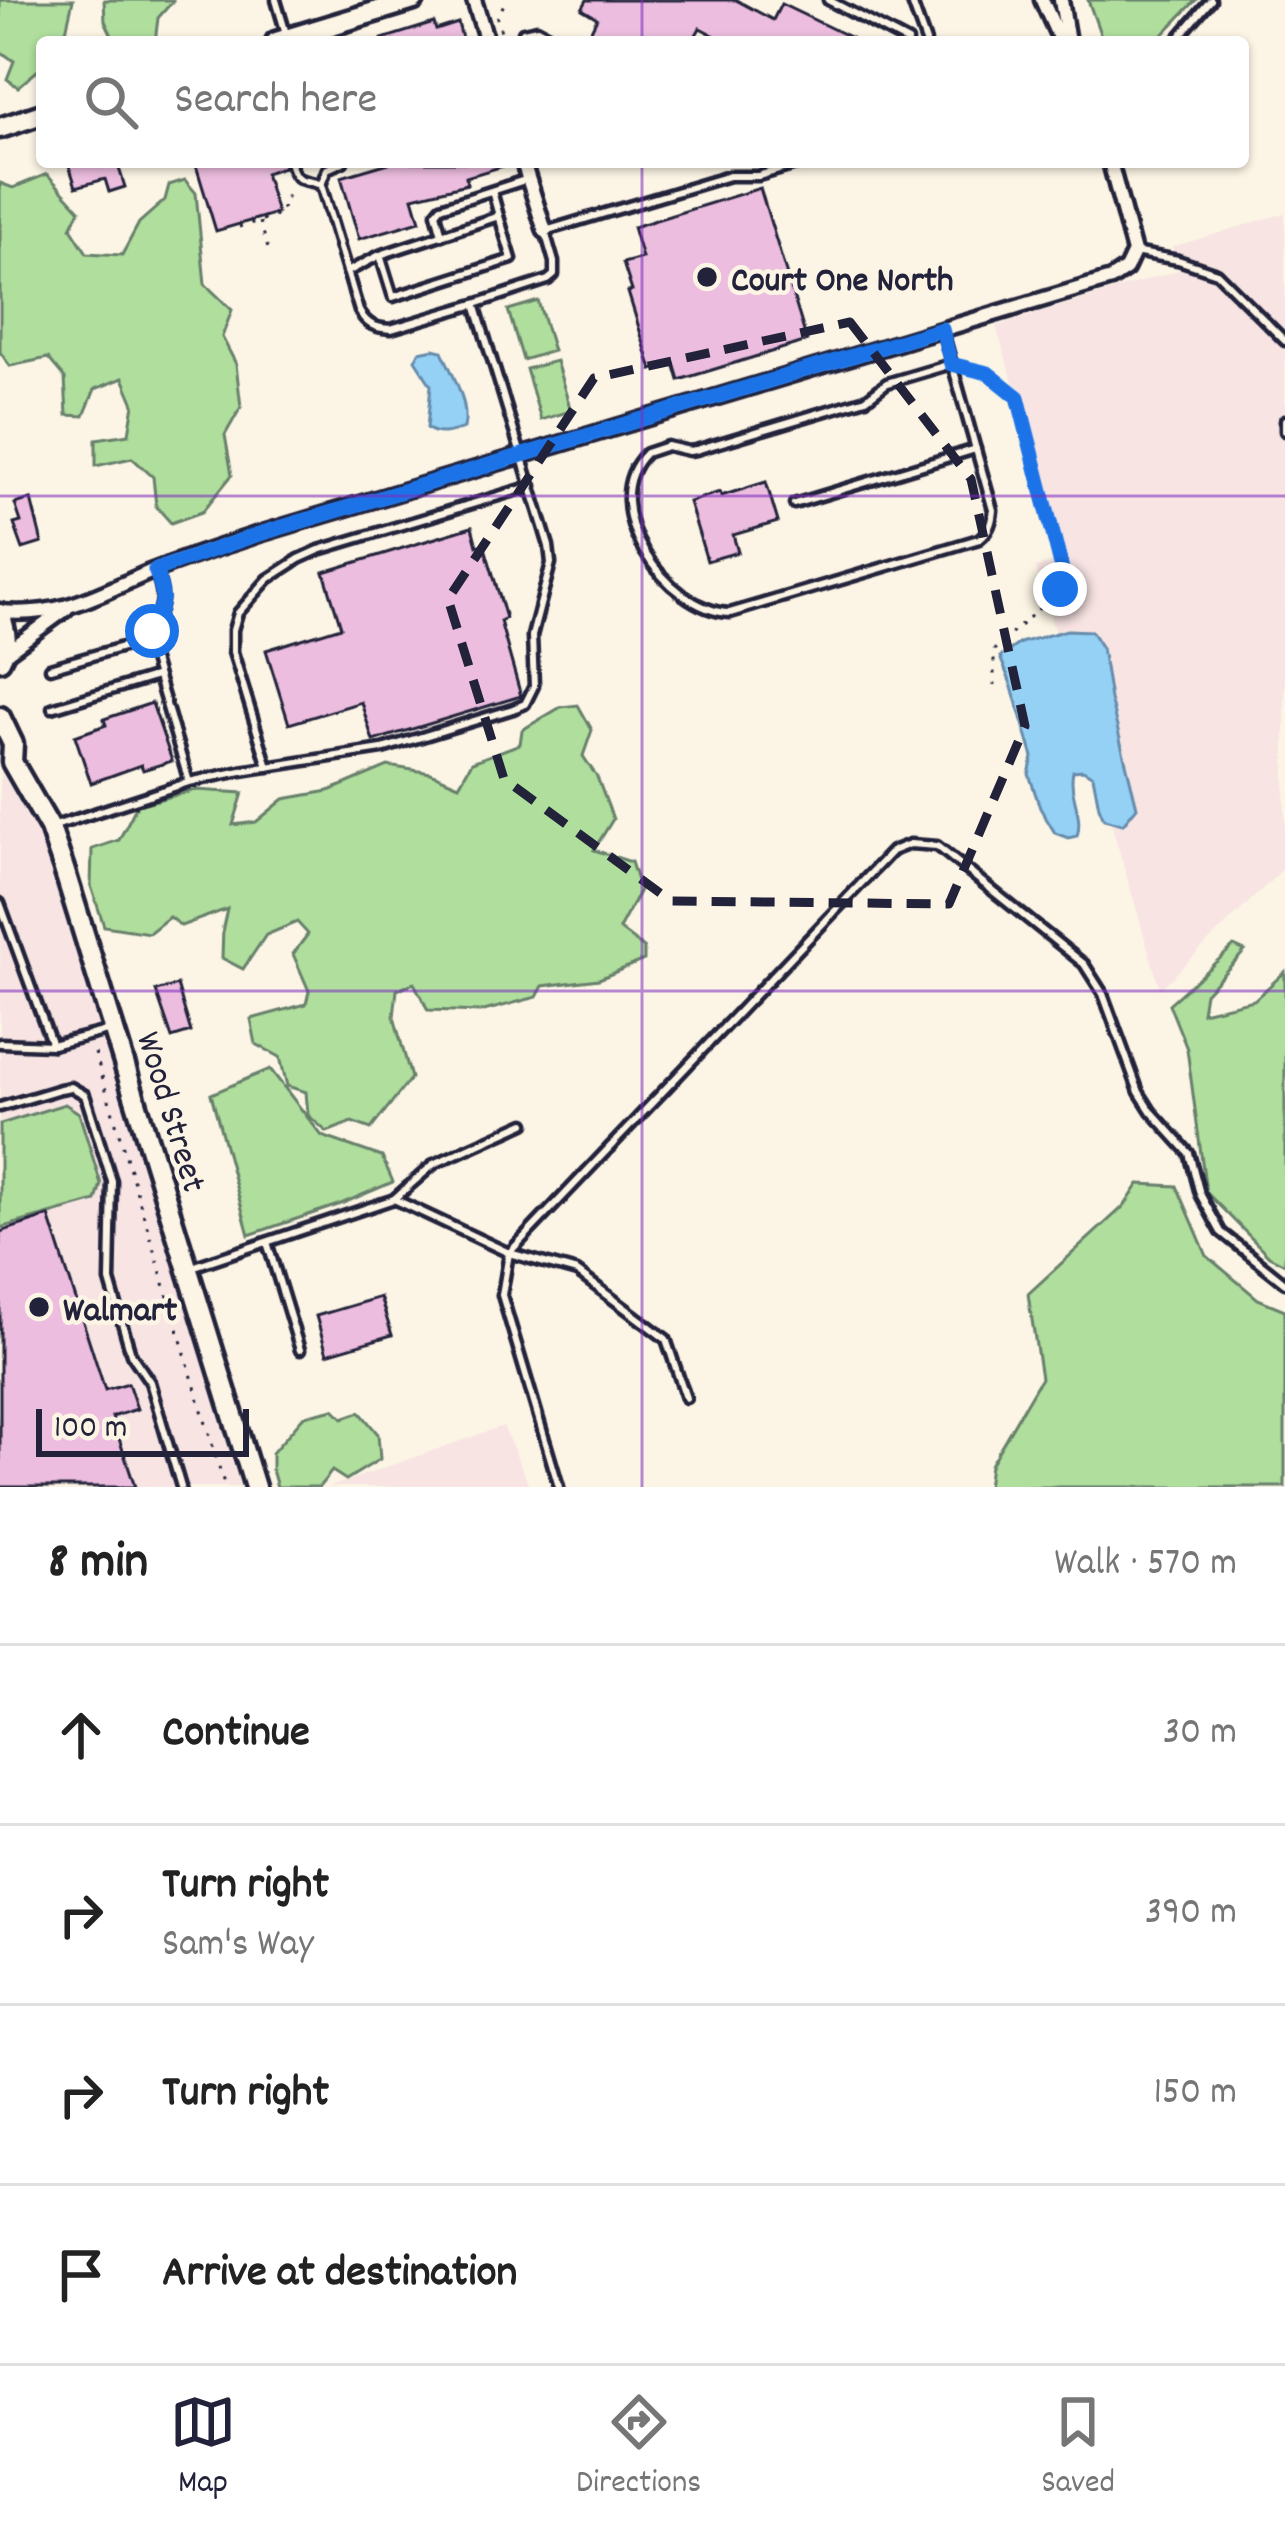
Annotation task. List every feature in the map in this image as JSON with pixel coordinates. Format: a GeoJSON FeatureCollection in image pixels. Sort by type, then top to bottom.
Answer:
{"type":"FeatureCollection","features":[{"type":"Feature","properties":{"kind":"street"},"geometry":{"type":"LineString","coordinates":[[310,36],[345,31],[365,7],[414,0]]}},
{"type":"Feature","properties":{"kind":"street"},"geometry":{"type":"LineString","coordinates":[[474,0],[485,36]]}},
{"type":"Feature","properties":{"kind":"street"},"geometry":{"type":"LineString","coordinates":[[1042,0],[1062,36]]}},
{"type":"Feature","properties":{"kind":"street"},"geometry":{"type":"LineString","coordinates":[[1061,0],[1064,36]]}},
{"type":"Feature","properties":{"kind":"street"},"geometry":{"type":"LineString","coordinates":[[0,128],[36,117]]}},
{"type":"Feature","properties":{"kind":"street"},"geometry":{"type":"LineString","coordinates":[[525,168],[544,231]]}},
{"type":"Feature","properties":{"kind":"street"},"geometry":{"type":"LineString","coordinates":[[1,658],[7,635],[0,613],[33,615],[67,608],[155,570],[256,535],[1111,279],[1126,269],[1134,252],[1112,168]]}},
{"type":"Feature","properties":{"kind":"street"},"geometry":{"type":"LineString","coordinates":[[1,658],[67,608]]}},
{"type":"Feature","properties":{"kind":"street","name":"Wood Street"},"geometry":{"type":"LineString","coordinates":[[0,717],[13,744],[6,759],[50,828],[254,1487]]}},
{"type":"Feature","properties":{"kind":"lane"},"geometry":{"type":"LineString","coordinates":[[276,0],[281,36]]}},
{"type":"Feature","properties":{"kind":"lane"},"geometry":{"type":"LineString","coordinates":[[828,0],[897,36]]}},
{"type":"Feature","properties":{"kind":"lane"},"geometry":{"type":"LineString","coordinates":[[911,0],[924,36]]}},
{"type":"Feature","properties":{"kind":"lane"},"geometry":{"type":"LineString","coordinates":[[1180,36],[1211,0]]}},
{"type":"Feature","properties":{"kind":"lane"},"geometry":{"type":"LineString","coordinates":[[523,36],[537,29],[550,36]]}},
{"type":"Feature","properties":{"kind":"lane"},"geometry":{"type":"LineString","coordinates":[[292,168],[299,181],[321,185]]}},
{"type":"Feature","properties":{"kind":"lane"},"geometry":{"type":"LineString","coordinates":[[329,168],[321,185],[359,311],[366,322],[391,329],[548,280],[554,274],[554,262],[544,231],[730,176],[758,176],[785,168]]}},
{"type":"Feature","properties":{"kind":"lane"},"geometry":{"type":"LineString","coordinates":[[442,235],[436,213],[441,207],[529,179]]}},
{"type":"Feature","properties":{"kind":"lane"},"geometry":{"type":"LineString","coordinates":[[380,255],[393,297],[512,259],[492,190]]}},
{"type":"Feature","properties":{"kind":"lane"},"geometry":{"type":"LineString","coordinates":[[347,272],[380,255],[499,216]]}},
{"type":"Feature","properties":{"kind":"lane"},"geometry":{"type":"LineString","coordinates":[[1134,252],[1217,274],[1285,341]]}},
{"type":"Feature","properties":{"kind":"lane"},"geometry":{"type":"LineString","coordinates":[[50,828],[189,782],[382,749],[525,704],[534,686],[532,636],[550,562],[549,546],[475,304]]}},
{"type":"Feature","properties":{"kind":"lane"},"geometry":{"type":"LineString","coordinates":[[942,329],[993,510],[987,532],[979,539],[730,613],[700,607],[654,568],[629,520],[632,473],[646,453],[668,446],[696,450],[866,399],[887,383],[951,364]]}},
{"type":"Feature","properties":{"kind":"lane"},"geometry":{"type":"LineString","coordinates":[[1285,420],[1285,431]]}},
{"type":"Feature","properties":{"kind":"lane"},"geometry":{"type":"LineString","coordinates":[[794,504],[976,449]]}},
{"type":"Feature","properties":{"kind":"lane"},"geometry":{"type":"LineString","coordinates":[[268,767],[231,639],[238,614],[268,579],[319,550],[532,486]]}},
{"type":"Feature","properties":{"kind":"lane"},"geometry":{"type":"LineString","coordinates":[[155,570],[164,601],[150,639],[189,782]]}},
{"type":"Feature","properties":{"kind":"lane"},"geometry":{"type":"LineString","coordinates":[[50,668],[150,639]]}},
{"type":"Feature","properties":{"kind":"lane"},"geometry":{"type":"LineString","coordinates":[[52,708],[157,676]]}},
{"type":"Feature","properties":{"kind":"lane"},"geometry":{"type":"LineString","coordinates":[[559,1487],[502,1295],[509,1253],[892,851],[910,844],[938,846],[1084,964],[1103,994],[1138,1092],[1189,1153],[1200,1194],[1222,1232],[1285,1283]]}},
{"type":"Feature","properties":{"kind":"lane"},"geometry":{"type":"LineString","coordinates":[[0,904],[52,1045]]}},
{"type":"Feature","properties":{"kind":"lane"},"geometry":{"type":"LineString","coordinates":[[0,1042],[52,1045],[115,1030]]}},
{"type":"Feature","properties":{"kind":"lane"},"geometry":{"type":"LineString","coordinates":[[0,1107],[71,1087],[85,1095],[112,1181],[110,1281],[131,1354],[150,1382],[182,1487]]}},
{"type":"Feature","properties":{"kind":"lane"},"geometry":{"type":"LineString","coordinates":[[189,1268],[394,1199],[434,1163],[525,1123]]}},
{"type":"Feature","properties":{"kind":"lane"},"geometry":{"type":"LineString","coordinates":[[394,1199],[509,1253],[577,1272],[666,1339],[686,1398]]}},
{"type":"Feature","properties":{"kind":"lane"},"geometry":{"type":"LineString","coordinates":[[267,1242],[300,1350]]}},
{"type":"Feature","properties":{"kind":"path"},"geometry":{"type":"LineString","coordinates":[[502,36],[496,18],[506,0]]}},
{"type":"Feature","properties":{"kind":"path"},"geometry":{"type":"LineString","coordinates":[[239,227],[279,215],[291,188]]}},
{"type":"Feature","properties":{"kind":"path"},"geometry":{"type":"LineString","coordinates":[[259,220],[269,252]]}},
{"type":"Feature","properties":{"kind":"path"},"geometry":{"type":"LineString","coordinates":[[951,364],[988,373],[1018,397],[1062,569],[1060,589],[994,650],[994,685]]}},
{"type":"Feature","properties":{"kind":"path"},"geometry":{"type":"LineString","coordinates":[[95,1053],[225,1487]]}},
{"type":"Feature","properties":{"kind":"highlighted area"},"geometry":{"type":"Polygon","coordinates":[[[850,322],[971,479],[1025,726],[949,904],[671,901],[504,779],[448,599],[594,378],[850,322]]]}},
{"type":"Feature","properties":{"kind":"shaded area"},"geometry":{"type":"Polygon","coordinates":[[[1285,213],[1285,867],[1160,989],[1036,568],[1067,558],[996,326],[1179,270],[1172,247],[1285,213]]]}},
{"type":"Feature","properties":{"kind":"shaded area"},"geometry":{"type":"Polygon","coordinates":[[[0,772],[46,840],[240,1487],[0,1487],[0,772]]]}},
{"type":"Feature","properties":{"kind":"shaded area"},"geometry":{"type":"Polygon","coordinates":[[[503,1426],[530,1487],[330,1487],[503,1426]]]}},
{"type":"Feature","properties":{"kind":"green space"},"geometry":{"type":"Polygon","coordinates":[[[0,0],[73,0],[66,31],[70,36],[36,36],[36,72],[18,87],[7,79],[14,61],[0,51],[0,0]]]}},
{"type":"Feature","properties":{"kind":"green space"},"geometry":{"type":"Polygon","coordinates":[[[104,0],[173,0],[158,18],[156,36],[112,36],[105,21],[104,0]]]}},
{"type":"Feature","properties":{"kind":"green space"},"geometry":{"type":"Polygon","coordinates":[[[1088,0],[1196,0],[1162,36],[1101,36],[1088,0]]]}},
{"type":"Feature","properties":{"kind":"green space"},"geometry":{"type":"Polygon","coordinates":[[[47,174],[80,210],[71,228],[87,253],[122,255],[139,223],[165,200],[169,185],[185,180],[196,193],[205,284],[232,310],[222,337],[236,364],[241,407],[225,435],[232,475],[202,512],[171,523],[156,506],[153,477],[132,458],[96,466],[96,439],[129,434],[134,404],[123,378],[95,389],[84,416],[67,415],[65,378],[48,358],[10,366],[0,352],[0,183],[13,188],[47,174]]]}},
{"type":"Feature","properties":{"kind":"green space"},"geometry":{"type":"Polygon","coordinates":[[[538,301],[553,351],[523,360],[508,310],[538,301]]]}},
{"type":"Feature","properties":{"kind":"green space"},"geometry":{"type":"Polygon","coordinates":[[[556,361],[571,411],[541,420],[526,369],[556,361]]]}},
{"type":"Feature","properties":{"kind":"green space"},"geometry":{"type":"Polygon","coordinates":[[[578,705],[592,730],[583,756],[597,777],[613,819],[594,850],[631,862],[640,890],[619,929],[644,948],[644,960],[599,979],[543,986],[537,997],[480,1012],[428,1010],[414,983],[397,990],[394,1017],[411,1078],[371,1129],[352,1122],[327,1132],[308,1115],[306,1092],[287,1086],[280,1057],[256,1044],[251,1019],[306,1004],[309,991],[293,954],[308,934],[297,922],[266,935],[243,969],[222,958],[227,909],[181,926],[169,917],[149,933],[104,926],[91,886],[92,849],[119,840],[137,805],[196,790],[243,793],[233,825],[256,822],[284,799],[329,791],[388,766],[431,773],[459,785],[472,762],[520,744],[522,730],[561,707],[578,705]]]}},
{"type":"Feature","properties":{"kind":"green space"},"geometry":{"type":"Polygon","coordinates":[[[1234,946],[1245,951],[1205,993],[1202,1012],[1254,1000],[1285,972],[1285,1264],[1269,1256],[1206,1192],[1187,1049],[1169,1004],[1234,946]]]}},
{"type":"Feature","properties":{"kind":"green space"},"geometry":{"type":"Polygon","coordinates":[[[270,1069],[322,1136],[382,1157],[393,1182],[249,1235],[211,1094],[270,1069]]]}},
{"type":"Feature","properties":{"kind":"green space"},"geometry":{"type":"Polygon","coordinates":[[[65,1104],[79,1113],[101,1184],[96,1201],[0,1228],[0,1124],[65,1104]]]}},
{"type":"Feature","properties":{"kind":"green space"},"geometry":{"type":"Polygon","coordinates":[[[1139,1184],[1177,1186],[1207,1256],[1258,1299],[1285,1310],[1285,1487],[987,1487],[990,1465],[1041,1378],[1028,1294],[1125,1205],[1139,1184]]]}},
{"type":"Feature","properties":{"kind":"green space"},"geometry":{"type":"Polygon","coordinates":[[[334,1409],[343,1418],[360,1412],[378,1434],[380,1459],[346,1480],[332,1471],[319,1487],[277,1487],[272,1453],[304,1416],[334,1409]]]}},
{"type":"Feature","properties":{"kind":"water"},"geometry":{"type":"Polygon","coordinates":[[[442,351],[464,409],[464,428],[445,433],[427,428],[431,385],[415,360],[419,352],[442,351]]]}},
{"type":"Feature","properties":{"kind":"water"},"geometry":{"type":"Polygon","coordinates":[[[1067,630],[1091,631],[1102,648],[1137,807],[1123,824],[1104,819],[1093,776],[1073,771],[1079,828],[1077,836],[1068,838],[1055,833],[1040,808],[1029,774],[1033,757],[1000,657],[1020,643],[1067,630]]]}},
{"type":"Feature","properties":{"kind":"building"},"geometry":{"type":"Polygon","coordinates":[[[587,0],[736,0],[773,20],[781,4],[848,36],[715,36],[700,28],[695,36],[598,36],[590,32],[597,18],[582,9],[587,0]]]}},
{"type":"Feature","properties":{"kind":"building"},"geometry":{"type":"Polygon","coordinates":[[[434,23],[436,30],[458,23],[461,36],[392,36],[434,23]]]}},
{"type":"Feature","properties":{"kind":"building"},"geometry":{"type":"Polygon","coordinates":[[[70,168],[119,168],[125,187],[109,192],[105,179],[76,187],[70,168]]]}},
{"type":"Feature","properties":{"kind":"building"},"geometry":{"type":"Polygon","coordinates":[[[197,168],[281,168],[265,173],[277,213],[216,231],[197,168]]]}},
{"type":"Feature","properties":{"kind":"building"},"geometry":{"type":"Polygon","coordinates":[[[372,168],[497,168],[466,177],[467,184],[413,197],[420,221],[359,239],[341,177],[372,168]]]}},
{"type":"Feature","properties":{"kind":"building","name":"Court One North"},"geometry":{"type":"Polygon","coordinates":[[[760,188],[807,341],[679,380],[674,363],[652,370],[623,263],[642,258],[633,227],[760,188]]]}},
{"type":"Feature","properties":{"kind":"building"},"geometry":{"type":"Polygon","coordinates":[[[766,482],[778,522],[733,535],[738,552],[707,561],[689,502],[766,482]]]}},
{"type":"Feature","properties":{"kind":"building"},"geometry":{"type":"Polygon","coordinates":[[[31,499],[42,543],[23,549],[14,524],[21,522],[15,504],[31,499]]]}},
{"type":"Feature","properties":{"kind":"building"},"geometry":{"type":"Polygon","coordinates":[[[472,527],[477,546],[484,544],[506,618],[500,621],[521,696],[373,741],[361,702],[289,724],[266,650],[341,627],[324,572],[472,527]]]}},
{"type":"Feature","properties":{"kind":"building"},"geometry":{"type":"Polygon","coordinates":[[[152,703],[172,761],[143,770],[141,765],[91,783],[75,736],[106,725],[104,719],[152,703]]]}},
{"type":"Feature","properties":{"kind":"building"},"geometry":{"type":"Polygon","coordinates":[[[177,985],[191,1032],[172,1038],[156,991],[177,985]]]}},
{"type":"Feature","properties":{"kind":"building","name":"Walmart"},"geometry":{"type":"Polygon","coordinates":[[[49,1216],[105,1390],[128,1383],[137,1409],[112,1417],[135,1487],[0,1487],[0,1232],[49,1216]]]}},
{"type":"Feature","properties":{"kind":"building"},"geometry":{"type":"Polygon","coordinates":[[[380,1297],[392,1335],[327,1354],[316,1316],[380,1297]]]}},
{"type":"Feature","properties":{"kind":"place","name":"Court One North"},"geometry":{"type":"Point","coordinates":[707,277]}},
{"type":"Feature","properties":{"kind":"place","name":"Walmart"},"geometry":{"type":"Point","coordinates":[39,1307]}},
{"type":"Feature","properties":{"kind":"route"},"geometry":{"type":"LineString","coordinates":[[152,631],[164,601],[155,570],[256,535],[942,329],[951,364],[988,373],[1018,397],[1062,569],[1060,589]]}}]}
